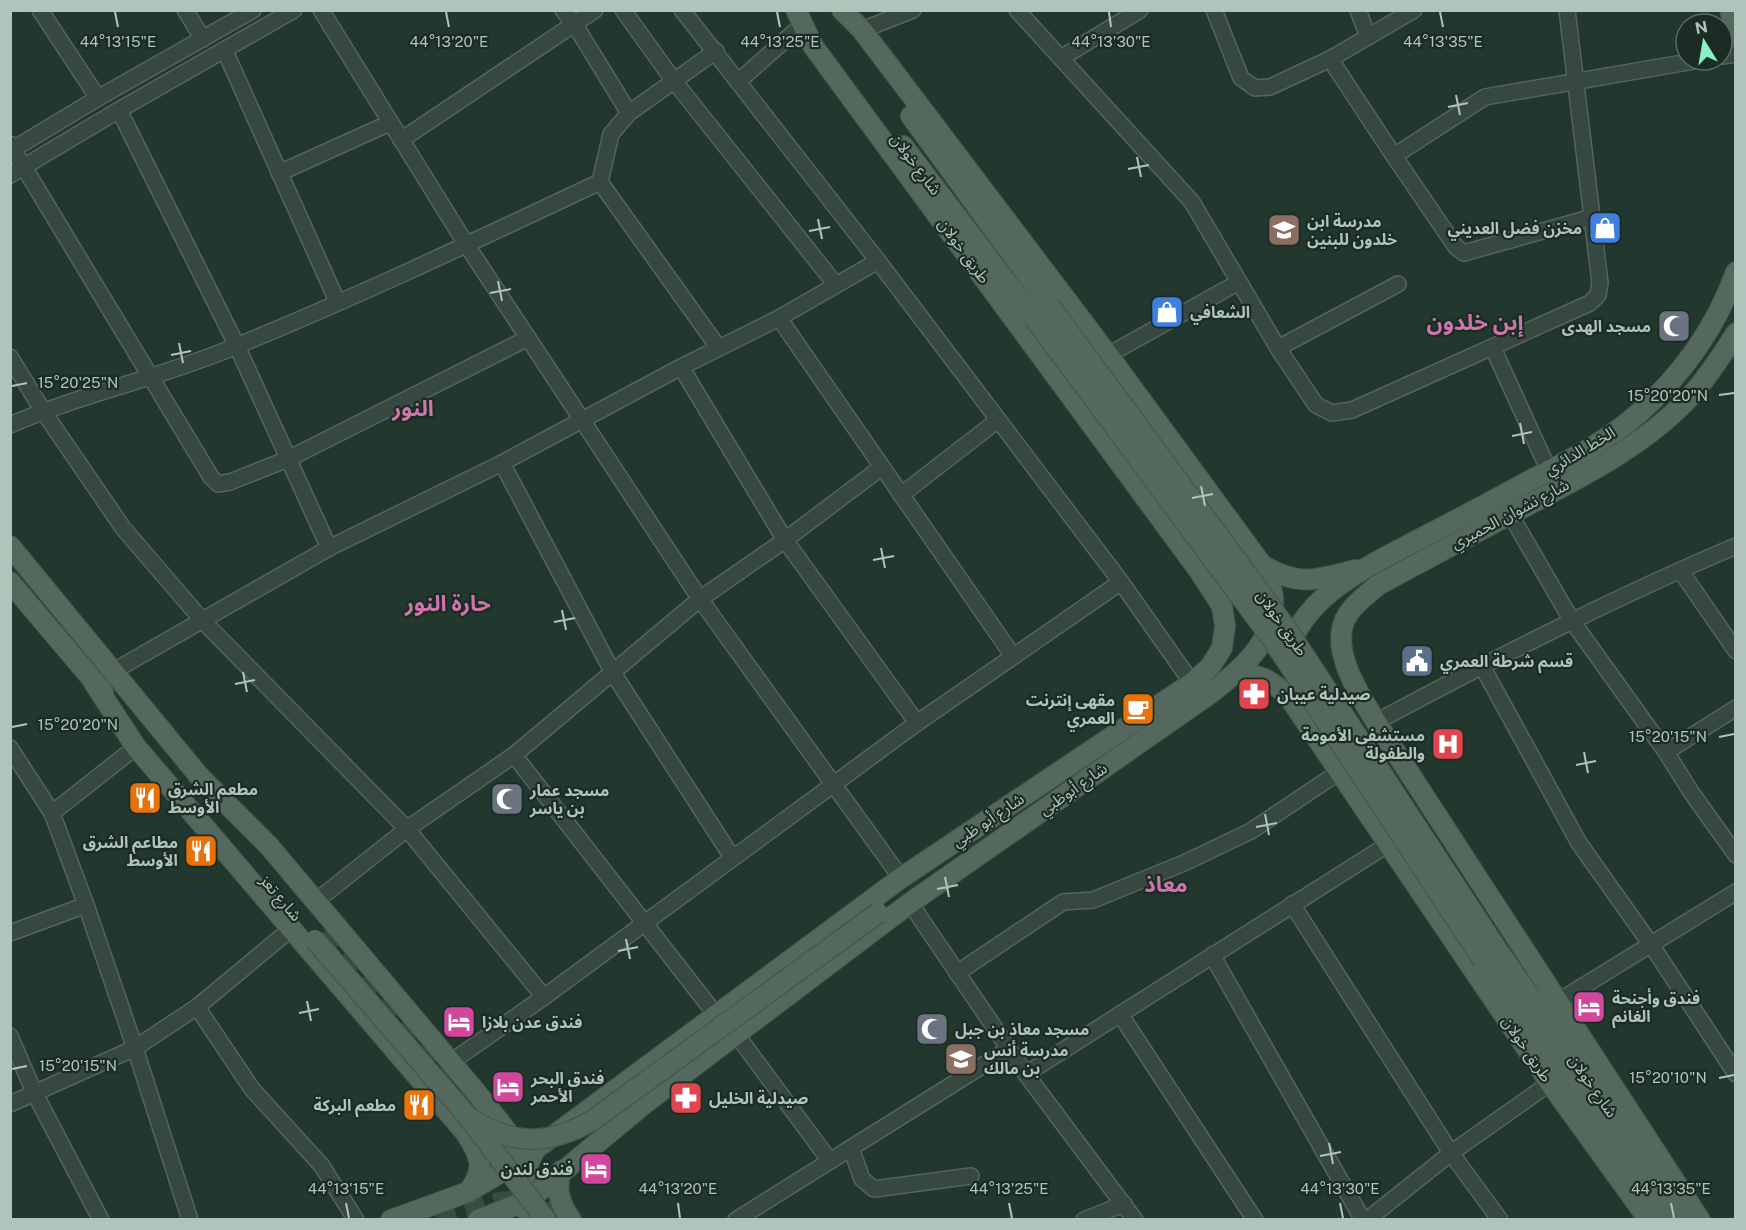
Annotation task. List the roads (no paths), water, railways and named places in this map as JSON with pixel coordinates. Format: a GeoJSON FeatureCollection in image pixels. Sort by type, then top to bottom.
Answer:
{"type":"FeatureCollection","features":[{"type":"Feature","properties":{"kind":"main road","name":"شارع خولان"},"geometry":{"type":"LineString","coordinates":[[833,10],[1049,305]]}},
{"type":"Feature","properties":{"kind":"main road","name":"طريق خولان"},"geometry":{"type":"LineString","coordinates":[[842,10],[862,30],[1108,355],[1262,565]]}},
{"type":"Feature","properties":{"kind":"main road"},"geometry":{"type":"LineString","coordinates":[[1730,10],[1736,35]]}},
{"type":"Feature","properties":{"kind":"main road","name":"شارع خولان"},"geometry":{"type":"LineString","coordinates":[[799,15],[1034,318]]}},
{"type":"Feature","properties":{"kind":"main road","name":"طريق خولان"},"geometry":{"type":"LineString","coordinates":[[799,15],[813,46],[1200,572],[1222,606]]}},
{"type":"Feature","properties":{"kind":"main road","name":"الخط الدائري"},"geometry":{"type":"LineString","coordinates":[[1366,567],[1549,471],[1599,442],[1638,414],[1674,379],[1706,337],[1736,272]]}},
{"type":"Feature","properties":{"kind":"main road","name":"طريق خولان"},"geometry":{"type":"LineString","coordinates":[[1049,305],[1287,629],[1491,956]]}},
{"type":"Feature","properties":{"kind":"main road","name":"طريق خولان"},"geometry":{"type":"LineString","coordinates":[[1034,318],[1272,639],[1491,956]]}},
{"type":"Feature","properties":{"kind":"main road","name":"شارع نشوان الحميري"},"geometry":{"type":"LineString","coordinates":[[1373,717],[1358,691],[1342,651],[1341,632],[1347,615],[1361,599],[1378,585],[1610,459],[1651,432],[1687,400],[1718,362],[1736,333]]}},
{"type":"Feature","properties":{"kind":"main road"},"geometry":{"type":"LineString","coordinates":[[1200,572],[1245,542]]}},
{"type":"Feature","properties":{"kind":"main road","name":"شارع تعز"},"geometry":{"type":"LineString","coordinates":[[10,546],[197,774],[459,1115],[546,1220]]}},
{"type":"Feature","properties":{"kind":"main road"},"geometry":{"type":"LineString","coordinates":[[1262,565],[1280,575],[1297,580],[1317,580],[1366,567]]}},
{"type":"Feature","properties":{"kind":"main road","name":"شارع أبوظبي"},"geometry":{"type":"LineString","coordinates":[[478,1219],[527,1211],[537,1193],[561,1171],[736,1034],[1176,706],[1234,675],[1253,657],[1266,636],[1272,612],[1271,587],[1262,565]]}},
{"type":"Feature","properties":{"kind":"main road"},"geometry":{"type":"LineString","coordinates":[[1289,697],[1285,671],[1291,642],[1308,614],[1315,607],[1366,567]]}},
{"type":"Feature","properties":{"kind":"main road","name":"شارع تعز"},"geometry":{"type":"LineString","coordinates":[[10,582],[94,683],[321,935]]}},
{"type":"Feature","properties":{"kind":"main road","name":"شارع أبو ظبي"},"geometry":{"type":"LineString","coordinates":[[421,1216],[468,1192],[518,1162],[901,878],[1176,706],[1192,683],[1210,667],[1222,648],[1225,626],[1222,606]]}},
{"type":"Feature","properties":{"kind":"main road"},"geometry":{"type":"LineString","coordinates":[[1234,675],[1253,675],[1272,681],[1289,697]]}},
{"type":"Feature","properties":{"kind":"main road"},"geometry":{"type":"LineString","coordinates":[[94,683],[136,747],[292,928],[459,1115],[459,1118],[470,1117],[474,1114],[479,1104],[476,1092]]}},
{"type":"Feature","properties":{"kind":"main road","name":"طريق خولان"},"geometry":{"type":"LineString","coordinates":[[1289,697],[1550,1083],[1648,1220]]}},
{"type":"Feature","properties":{"kind":"main road"},"geometry":{"type":"LineString","coordinates":[[1321,745],[1373,717],[1700,1220]]}},
{"type":"Feature","properties":{"kind":"main road"},"geometry":{"type":"LineString","coordinates":[[197,774],[269,846],[499,1121],[512,1140],[518,1162],[514,1188],[504,1216]]}},
{"type":"Feature","properties":{"kind":"main road"},"geometry":{"type":"LineString","coordinates":[[459,1115],[493,1131],[520,1139],[538,1140],[559,1137],[578,1130],[878,913],[910,903]]}},
{"type":"Feature","properties":{"kind":"main road","name":"شارع خولان"},"geometry":{"type":"LineString","coordinates":[[1491,956],[1665,1220]]}},
{"type":"Feature","properties":{"kind":"main road","name":"شارع خولان"},"geometry":{"type":"LineString","coordinates":[[1491,956],[1689,1220]]}},
{"type":"Feature","properties":{"kind":"main road"},"geometry":{"type":"LineString","coordinates":[[626,1083],[621,1091],[622,1101],[635,1108],[644,1104]]}},
{"type":"Feature","properties":{"kind":"main road"},"geometry":{"type":"LineString","coordinates":[[459,1115],[479,1159],[480,1173],[468,1192]]}},
{"type":"Feature","properties":{"kind":"main road"},"geometry":{"type":"LineString","coordinates":[[499,1121],[513,1129],[530,1132],[565,1128]]}},
{"type":"Feature","properties":{"kind":"main road"},"geometry":{"type":"LineString","coordinates":[[527,1211],[524,1176],[535,1150]]}},
{"type":"Feature","properties":{"kind":"main road"},"geometry":{"type":"LineString","coordinates":[[561,1171],[558,1189],[560,1199],[571,1220]]}},
{"type":"Feature","properties":{"kind":"main road"},"geometry":{"type":"LineString","coordinates":[[391,1220],[421,1216]]}},
{"type":"Feature","properties":{"kind":"street"},"geometry":{"type":"LineString","coordinates":[[40,10],[98,98]]}},
{"type":"Feature","properties":{"kind":"street"},"geometry":{"type":"LineString","coordinates":[[185,10],[203,39]]}},
{"type":"Feature","properties":{"kind":"street"},"geometry":{"type":"LineString","coordinates":[[253,10],[12,148],[211,477],[218,484],[230,482],[288,459],[528,338]]}},
{"type":"Feature","properties":{"kind":"street"},"geometry":{"type":"LineString","coordinates":[[10,175],[294,10]]}},
{"type":"Feature","properties":{"kind":"street"},"geometry":{"type":"LineString","coordinates":[[321,10],[466,244],[700,599],[901,878]]}},
{"type":"Feature","properties":{"kind":"street"},"geometry":{"type":"LineString","coordinates":[[563,10],[629,112]]}},
{"type":"Feature","properties":{"kind":"street"},"geometry":{"type":"LineString","coordinates":[[401,140],[595,10]]}},
{"type":"Feature","properties":{"kind":"street"},"geometry":{"type":"LineString","coordinates":[[624,10],[674,81],[836,285]]}},
{"type":"Feature","properties":{"kind":"street"},"geometry":{"type":"LineString","coordinates":[[682,10],[878,261],[1121,582],[1192,683]]}},
{"type":"Feature","properties":{"kind":"street"},"geometry":{"type":"LineString","coordinates":[[862,30],[913,10]]}},
{"type":"Feature","properties":{"kind":"street"},"geometry":{"type":"LineString","coordinates":[[1017,10],[1192,202],[1278,348],[1316,405],[1332,413],[1352,410],[1494,348],[1590,303],[1598,295],[1600,283],[1593,217],[1567,10]]}},
{"type":"Feature","properties":{"kind":"street"},"geometry":{"type":"LineString","coordinates":[[1061,58],[1140,10]]}},
{"type":"Feature","properties":{"kind":"street"},"geometry":{"type":"LineString","coordinates":[[1214,10],[1241,78],[1255,88],[1270,87],[1330,59],[1413,10]]}},
{"type":"Feature","properties":{"kind":"street"},"geometry":{"type":"LineString","coordinates":[[1358,10],[1368,37]]}},
{"type":"Feature","properties":{"kind":"street"},"geometry":{"type":"LineString","coordinates":[[739,81],[799,15]]}},
{"type":"Feature","properties":{"kind":"street"},"geometry":{"type":"LineString","coordinates":[[225,51],[337,302]]}},
{"type":"Feature","properties":{"kind":"street"},"geometry":{"type":"LineString","coordinates":[[716,51],[629,112],[611,134],[600,182],[718,347]]}},
{"type":"Feature","properties":{"kind":"street"},"geometry":{"type":"LineString","coordinates":[[1330,59],[1456,247],[1464,253],[1593,217]]}},
{"type":"Feature","properties":{"kind":"street"},"geometry":{"type":"LineString","coordinates":[[1394,156],[1485,97],[1674,65]]}},
{"type":"Feature","properties":{"kind":"street"},"geometry":{"type":"LineString","coordinates":[[119,110],[237,346],[329,548]]}},
{"type":"Feature","properties":{"kind":"street"},"geometry":{"type":"LineString","coordinates":[[279,172],[390,123]]}},
{"type":"Feature","properties":{"kind":"street"},"geometry":{"type":"LineString","coordinates":[[10,425],[43,411],[237,346],[600,182]]}},
{"type":"Feature","properties":{"kind":"street"},"geometry":{"type":"LineString","coordinates":[[112,672],[329,548],[502,463],[718,347],[779,318],[878,261]]}},
{"type":"Feature","properties":{"kind":"street"},"geometry":{"type":"LineString","coordinates":[[1108,355],[1239,282]]}},
{"type":"Feature","properties":{"kind":"street"},"geometry":{"type":"LineString","coordinates":[[1278,348],[1398,284]]}},
{"type":"Feature","properties":{"kind":"street"},"geometry":{"type":"LineString","coordinates":[[779,318],[1013,656]]}},
{"type":"Feature","properties":{"kind":"street"},"geometry":{"type":"LineString","coordinates":[[1494,348],[1549,471]]}},
{"type":"Feature","properties":{"kind":"street"},"geometry":{"type":"LineString","coordinates":[[10,357],[43,411],[123,528],[202,620],[407,829],[544,997]]}},
{"type":"Feature","properties":{"kind":"street"},"geometry":{"type":"LineString","coordinates":[[681,367],[785,540],[917,723]]}},
{"type":"Feature","properties":{"kind":"street"},"geometry":{"type":"LineString","coordinates":[[901,495],[998,420]]}},
{"type":"Feature","properties":{"kind":"street"},"geometry":{"type":"LineString","coordinates":[[502,463],[613,673],[732,857]]}},
{"type":"Feature","properties":{"kind":"street"},"geometry":{"type":"LineString","coordinates":[[316,901],[407,829],[514,755],[700,599],[785,540],[882,467]]}},
{"type":"Feature","properties":{"kind":"street"},"geometry":{"type":"LineString","coordinates":[[1510,514],[1572,621],[1736,855]]}},
{"type":"Feature","properties":{"kind":"street"},"geometry":{"type":"LineString","coordinates":[[1373,717],[1680,570],[1736,546]]}},
{"type":"Feature","properties":{"kind":"street"},"geometry":{"type":"LineString","coordinates":[[1680,570],[1736,651]]}},
{"type":"Feature","properties":{"kind":"street"},"geometry":{"type":"LineString","coordinates":[[451,1062],[544,997],[917,723],[1121,582]]}},
{"type":"Feature","properties":{"kind":"street"},"geometry":{"type":"LineString","coordinates":[[1482,666],[1579,843],[1652,946],[1736,1074]]}},
{"type":"Feature","properties":{"kind":"street"},"geometry":{"type":"LineString","coordinates":[[1666,752],[1736,708]]}},
{"type":"Feature","properties":{"kind":"street"},"geometry":{"type":"LineString","coordinates":[[52,813],[136,747]]}},
{"type":"Feature","properties":{"kind":"street"},"geometry":{"type":"LineString","coordinates":[[10,748],[52,813],[135,1048],[190,1220]]}},
{"type":"Feature","properties":{"kind":"street"},"geometry":{"type":"LineString","coordinates":[[514,755],[716,1015]]}},
{"type":"Feature","properties":{"kind":"street"},"geometry":{"type":"LineString","coordinates":[[957,974],[1063,902],[1093,900],[1184,863],[1251,831],[1339,772]]}},
{"type":"Feature","properties":{"kind":"street"},"geometry":{"type":"LineString","coordinates":[[1026,1074],[1387,845]]}},
{"type":"Feature","properties":{"kind":"street"},"geometry":{"type":"LineString","coordinates":[[1559,1001],[1652,946],[1736,892]]}},
{"type":"Feature","properties":{"kind":"street"},"geometry":{"type":"LineString","coordinates":[[910,903],[1026,1074],[1135,1220]]}},
{"type":"Feature","properties":{"kind":"street"},"geometry":{"type":"LineString","coordinates":[[10,933],[86,904]]}},
{"type":"Feature","properties":{"kind":"street"},"geometry":{"type":"LineString","coordinates":[[1292,904],[1451,1153],[1500,1220]]}},
{"type":"Feature","properties":{"kind":"street"},"geometry":{"type":"LineString","coordinates":[[10,1104],[135,1048],[197,1007],[292,928]]}},
{"type":"Feature","properties":{"kind":"street"},"geometry":{"type":"LineString","coordinates":[[1212,955],[1365,1220],[1451,1153],[1550,1083]]}},
{"type":"Feature","properties":{"kind":"street"},"geometry":{"type":"LineString","coordinates":[[197,1007],[252,1089],[322,1166],[356,1220]]}},
{"type":"Feature","properties":{"kind":"street"},"geometry":{"type":"LineString","coordinates":[[1120,1014],[1255,1220]]}},
{"type":"Feature","properties":{"kind":"street"},"geometry":{"type":"LineString","coordinates":[[736,1034],[830,1161]]}},
{"type":"Feature","properties":{"kind":"street"},"geometry":{"type":"LineString","coordinates":[[10,1036],[34,1092],[101,1220]]}},
{"type":"Feature","properties":{"kind":"street"},"geometry":{"type":"LineString","coordinates":[[736,1220],[1009,1048]]}},
{"type":"Feature","properties":{"kind":"street"},"geometry":{"type":"LineString","coordinates":[[851,1148],[862,1179],[874,1189],[971,1176]]}},
{"type":"Feature","properties":{"kind":"street"},"geometry":{"type":"LineString","coordinates":[[1084,1220],[1124,1203]]}},
{"type":"Feature","properties":{"kind":"tunnel"},"geometry":{"type":"LineString","coordinates":[[326,930],[493,1132]]}},
{"type":"Feature","properties":{"kind":"tunnel"},"geometry":{"type":"LineString","coordinates":[[529,1179],[560,1220]]}},
{"type":"Feature","properties":{"kind":"tunnel"},"geometry":{"type":"LineString","coordinates":[[437,1220],[498,1202],[525,1200]]}},
{"type":"Feature","properties":{"kind":"place","name":"مخزن فضل العديني"},"geometry":{"type":"Point","coordinates":[1605,228]}},
{"type":"Feature","properties":{"kind":"place","name":"مدرسة ابن خلدون للبنين"},"geometry":{"type":"Point","coordinates":[1284,230]}},
{"type":"Feature","properties":{"kind":"place","name":"الشعافي"},"geometry":{"type":"Point","coordinates":[1167,312]}},
{"type":"Feature","properties":{"kind":"place","name":"مسجد الهدى"},"geometry":{"type":"Point","coordinates":[1674,326]}},
{"type":"Feature","properties":{"kind":"place","name":"قسم شرطة العمري"},"geometry":{"type":"Point","coordinates":[1417,661]}},
{"type":"Feature","properties":{"kind":"place","name":"صيدلية عيبان"},"geometry":{"type":"Point","coordinates":[1254,694]}},
{"type":"Feature","properties":{"kind":"place","name":"مقهى إنترنت العمري"},"geometry":{"type":"Point","coordinates":[1138,709]}},
{"type":"Feature","properties":{"kind":"place","name":"مستشفى الأمومة والطفولة"},"geometry":{"type":"Point","coordinates":[1448,744]}},
{"type":"Feature","properties":{"kind":"place","name":"مطعم الشرق الأوسط"},"geometry":{"type":"Point","coordinates":[145,798]}},
{"type":"Feature","properties":{"kind":"place","name":"مسجد عمار بن ياسر"},"geometry":{"type":"Point","coordinates":[507,799]}},
{"type":"Feature","properties":{"kind":"place","name":"مطاعم الشرق الأوسط"},"geometry":{"type":"Point","coordinates":[201,851]}},
{"type":"Feature","properties":{"kind":"place","name":"فندق وأجنحة الغانم"},"geometry":{"type":"Point","coordinates":[1589,1007]}},
{"type":"Feature","properties":{"kind":"place","name":"فندق عدن بلازا"},"geometry":{"type":"Point","coordinates":[459,1022]}},
{"type":"Feature","properties":{"kind":"place","name":"مسجد معاذ بن جبل"},"geometry":{"type":"Point","coordinates":[932,1029]}},
{"type":"Feature","properties":{"kind":"place","name":"مدرسة أنس بن مالك"},"geometry":{"type":"Point","coordinates":[961,1059]}},
{"type":"Feature","properties":{"kind":"place","name":"فندق البحر الأحمر"},"geometry":{"type":"Point","coordinates":[508,1087]}},
{"type":"Feature","properties":{"kind":"place","name":"صيدلية الخليل"},"geometry":{"type":"Point","coordinates":[686,1098]}},
{"type":"Feature","properties":{"kind":"place","name":"مطعم البركة"},"geometry":{"type":"Point","coordinates":[419,1105]}},
{"type":"Feature","properties":{"kind":"place","name":"فندق لندن"},"geometry":{"type":"Point","coordinates":[596,1169]}},
{"type":"Feature","properties":{"kind":"district","name":"إبن خلدون"},"geometry":{"type":"Point","coordinates":[1475,322]}},
{"type":"Feature","properties":{"kind":"district","name":"النور"},"geometry":{"type":"Point","coordinates":[413,408]}},
{"type":"Feature","properties":{"kind":"district","name":"حارة النور"},"geometry":{"type":"Point","coordinates":[448,603]}},
{"type":"Feature","properties":{"kind":"district","name":"معاذ"},"geometry":{"type":"Point","coordinates":[1166,884]}}]}
